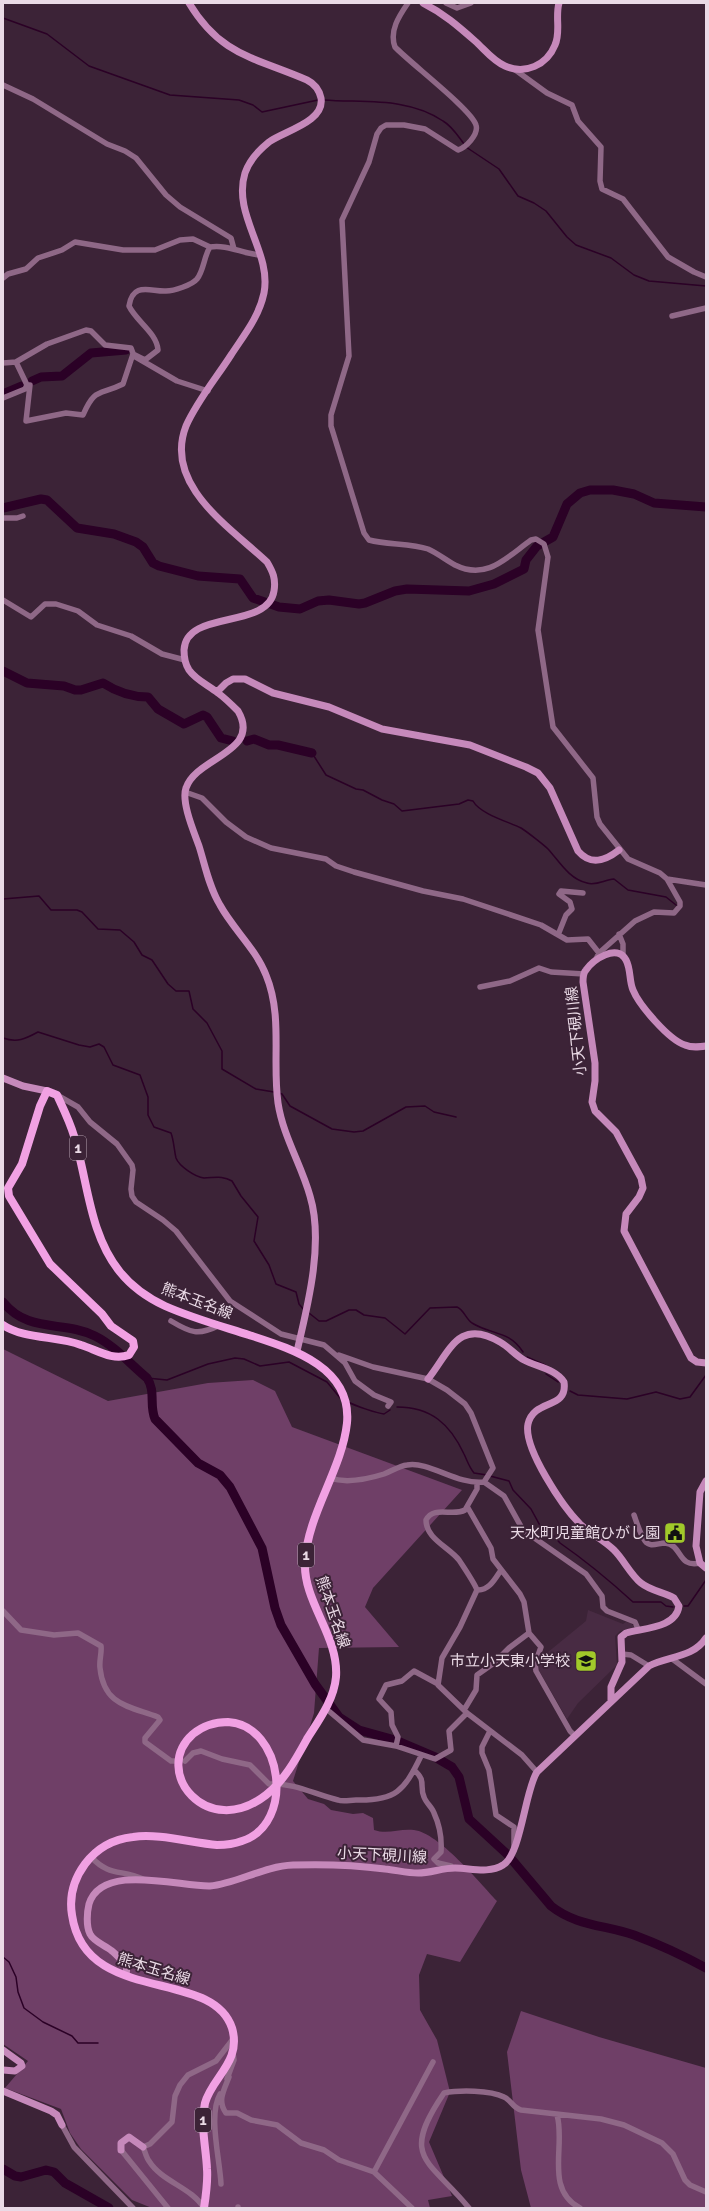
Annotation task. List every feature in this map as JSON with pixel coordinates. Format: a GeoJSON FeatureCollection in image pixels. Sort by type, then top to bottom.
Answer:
{"type":"FeatureCollection","features":[{"type":"Feature","properties":{"kind":"main road"},"geometry":{"type":"LineString","coordinates":[[3,1325],[20,1333],[56,1338],[123,1357],[132,1352],[134,1346],[133,1341],[110,1326],[102,1314],[50,1264],[5,1187],[22,1164],[38,1112],[47,1091],[57,1095]]}},
{"type":"Feature","properties":{"kind":"main road","name":"熊本玉名線"},"geometry":{"type":"LineString","coordinates":[[57,1095],[74,1134],[98,1232],[106,1250],[118,1270],[139,1291],[166,1306],[297,1351],[322,1366],[332,1375],[344,1395],[347,1422],[342,1445],[308,1542],[305,1560],[306,1580],[331,1647],[335,1666],[336,1676],[327,1712],[277,1784],[256,1802],[242,1808],[216,1810],[199,1803],[184,1787],[180,1773],[182,1751],[190,1737],[206,1725],[217,1722],[236,1723],[247,1727],[257,1736],[272,1759],[277,1783],[272,1813],[261,1830],[242,1842],[217,1845],[139,1836],[113,1842],[91,1857],[78,1874],[71,1901],[71,1911],[79,1939],[86,1951],[98,1963],[116,1973],[194,1996],[207,2002],[227,2019],[232,2028],[233,2039],[228,2065],[208,2096],[204,2108],[203,2129],[207,2185],[204,2208]]}},
{"type":"Feature","properties":{"kind":"street"},"geometry":{"type":"LineString","coordinates":[[189,3],[207,30],[218,40],[241,53],[314,84],[321,99],[320,108],[314,117],[270,141],[259,150],[246,171],[243,182],[242,197],[260,255],[265,279],[264,292],[260,308],[254,322],[192,416],[183,438],[182,451],[186,474],[191,486],[208,508],[267,562],[273,572],[276,584],[269,603],[255,612],[203,627],[194,632],[188,638],[184,647],[185,660],[190,671],[217,692],[241,715],[244,729],[242,737],[236,744],[195,774],[185,792],[189,816],[218,903],[265,972],[271,987],[276,1013],[278,1101],[287,1137],[313,1205],[313,1264],[307,1305],[297,1351]]}},
{"type":"Feature","properties":{"kind":"street"},"geometry":{"type":"LineString","coordinates":[[408,3],[394,27],[392,35],[395,47],[462,109],[476,125],[476,132],[464,148],[458,150],[425,129],[404,124],[386,125],[381,128],[377,134],[369,162],[342,220],[349,356],[331,415],[332,433],[364,533],[370,540],[427,549],[463,568],[488,569],[499,565],[531,540],[542,542],[548,557],[538,630],[553,727],[561,740],[593,778],[597,817],[619,850],[628,859],[660,873],[667,879],[680,902],[677,910],[667,914],[654,912],[629,924],[598,956]]}},
{"type":"Feature","properties":{"kind":"street"},"geometry":{"type":"LineString","coordinates":[[423,3],[451,20],[496,61],[514,69],[547,93],[572,105],[578,121],[601,147],[600,181],[602,189],[623,199],[668,257],[706,277]]}},
{"type":"Feature","properties":{"kind":"street"},"geometry":{"type":"LineString","coordinates":[[446,3],[457,8],[471,3]]}},
{"type":"Feature","properties":{"kind":"street"},"geometry":{"type":"LineString","coordinates":[[514,69],[536,67],[551,54],[557,39],[557,13],[559,3]]}},
{"type":"Feature","properties":{"kind":"street"},"geometry":{"type":"LineString","coordinates":[[3,85],[32,99],[100,140],[136,158],[166,195],[180,207],[231,238],[234,249]]}},
{"type":"Feature","properties":{"kind":"street"},"geometry":{"type":"LineString","coordinates":[[3,278],[8,274],[26,269],[38,258],[62,250],[75,242],[123,250],[155,250],[180,240],[193,239],[210,247],[217,246],[234,249],[247,254],[260,255]]}},
{"type":"Feature","properties":{"kind":"street"},"geometry":{"type":"LineString","coordinates":[[133,354],[145,360],[158,350],[155,339],[132,313],[129,306],[134,294],[142,289],[168,291],[192,282],[200,274],[210,247]]}},
{"type":"Feature","properties":{"kind":"street"},"geometry":{"type":"LineString","coordinates":[[672,316],[706,308]]}},
{"type":"Feature","properties":{"kind":"street"},"geometry":{"type":"LineString","coordinates":[[3,363],[16,362],[46,344],[86,330],[91,331],[104,345],[131,348],[133,354],[123,384],[95,394],[90,399],[83,415],[66,413],[26,421],[30,384],[27,384],[16,362]]}},
{"type":"Feature","properties":{"kind":"street"},"geometry":{"type":"LineString","coordinates":[[133,354],[177,381],[208,391]]}},
{"type":"Feature","properties":{"kind":"street"},"geometry":{"type":"LineString","coordinates":[[3,398],[25,389],[27,384]]}},
{"type":"Feature","properties":{"kind":"street"},"geometry":{"type":"LineString","coordinates":[[3,518],[17,518],[23,516]]}},
{"type":"Feature","properties":{"kind":"street"},"geometry":{"type":"LineString","coordinates":[[3,600],[31,617],[41,606],[48,604],[78,611],[97,625],[131,636],[162,654],[185,660]]}},
{"type":"Feature","properties":{"kind":"street"},"geometry":{"type":"LineString","coordinates":[[217,692],[226,683],[233,679],[245,679],[272,693],[329,707],[382,729],[470,745],[487,751],[526,767],[544,779],[582,856],[588,859],[600,861],[608,859],[619,850]]}},
{"type":"Feature","properties":{"kind":"street"},"geometry":{"type":"LineString","coordinates":[[185,792],[202,798],[226,822],[246,836],[272,848],[326,859],[336,866],[354,872],[423,891],[463,899],[540,925],[568,940],[588,939],[598,956]]}},
{"type":"Feature","properties":{"kind":"street"},"geometry":{"type":"LineString","coordinates":[[667,879],[706,885]]}},
{"type":"Feature","properties":{"kind":"street"},"geometry":{"type":"LineString","coordinates":[[558,935],[566,915],[572,909],[570,902],[559,894],[561,891],[567,890],[583,893]]}},
{"type":"Feature","properties":{"kind":"street"},"geometry":{"type":"LineString","coordinates":[[619,934],[623,944],[623,957]]}},
{"type":"Feature","properties":{"kind":"street"},"geometry":{"type":"LineString","coordinates":[[598,956],[612,953],[623,957],[626,960],[632,990],[640,1002],[668,1033],[685,1045],[706,1046]]}},
{"type":"Feature","properties":{"kind":"street","name":"小天下硯川線"},"geometry":{"type":"LineString","coordinates":[[598,956],[584,974],[583,982],[595,1063],[595,1081],[592,1102],[595,1111],[616,1132],[641,1178],[643,1188],[639,1197],[626,1214],[624,1231],[691,1358],[698,1362],[706,1363]]}},
{"type":"Feature","properties":{"kind":"street"},"geometry":{"type":"LineString","coordinates":[[480,987],[510,981],[539,968],[551,972],[584,974]]}},
{"type":"Feature","properties":{"kind":"street"},"geometry":{"type":"LineString","coordinates":[[3,1078],[23,1086],[47,1091]]}},
{"type":"Feature","properties":{"kind":"street"},"geometry":{"type":"LineString","coordinates":[[57,1095],[78,1107],[90,1122],[117,1144],[132,1165],[131,1190],[136,1202],[163,1220],[176,1231],[230,1301],[281,1334],[324,1346],[336,1354],[345,1363],[355,1381],[374,1395],[391,1402],[388,1406]]}},
{"type":"Feature","properties":{"kind":"street"},"geometry":{"type":"LineString","coordinates":[[171,1321],[185,1330],[205,1333],[220,1325]]}},
{"type":"Feature","properties":{"kind":"street"},"geometry":{"type":"LineString","coordinates":[[428,1379],[452,1343],[466,1334],[475,1334],[499,1341],[518,1357],[561,1377],[564,1388],[563,1394],[558,1400],[542,1406],[535,1411],[528,1425],[528,1436],[546,1478],[575,1519],[614,1550],[642,1583],[650,1588],[667,1594],[678,1602],[678,1612],[674,1618],[667,1622],[626,1632],[621,1637],[622,1654],[620,1668],[610,1691],[611,1701]]}},
{"type":"Feature","properties":{"kind":"street"},"geometry":{"type":"LineString","coordinates":[[330,1478],[338,1481],[365,1479],[407,1465],[417,1465],[455,1479],[477,1483],[488,1478],[492,1464],[472,1413],[465,1404],[447,1390],[428,1379],[372,1367],[336,1354]]}},
{"type":"Feature","properties":{"kind":"street"},"geometry":{"type":"LineString","coordinates":[[488,1478],[504,1496],[523,1530],[586,1574],[602,1596],[603,1607],[607,1611],[635,1622],[638,1629]]}},
{"type":"Feature","properties":{"kind":"street"},"geometry":{"type":"LineString","coordinates":[[634,1515],[645,1542],[650,1545],[665,1543],[671,1545],[686,1562],[692,1565],[703,1564],[696,1546],[700,1492],[706,1481]]}},
{"type":"Feature","properties":{"kind":"street"},"geometry":{"type":"LineString","coordinates":[[477,1483],[477,1489],[468,1508],[461,1513],[434,1513],[428,1517],[426,1524],[438,1541],[459,1560],[477,1590]]}},
{"type":"Feature","properties":{"kind":"street"},"geometry":{"type":"LineString","coordinates":[[468,1508],[491,1548],[494,1559],[524,1602],[529,1633],[541,1647],[535,1664],[536,1671],[570,1731],[575,1736]]}},
{"type":"Feature","properties":{"kind":"street"},"geometry":{"type":"LineString","coordinates":[[477,1590],[488,1587],[501,1570]]}},
{"type":"Feature","properties":{"kind":"street"},"geometry":{"type":"LineString","coordinates":[[438,1684],[442,1658],[460,1627],[477,1590]]}},
{"type":"Feature","properties":{"kind":"street"},"geometry":{"type":"LineString","coordinates":[[3,1611],[21,1630],[54,1635],[78,1633],[101,1646],[100,1667],[105,1689],[121,1704],[133,1710],[158,1716],[160,1720],[145,1738],[145,1742],[171,1761],[175,1761]]}},
{"type":"Feature","properties":{"kind":"street"},"geometry":{"type":"LineString","coordinates":[[327,1712],[363,1740],[396,1745],[421,1756],[435,1759],[441,1757],[451,1750],[448,1736],[450,1729],[465,1712],[476,1690],[476,1675],[494,1663],[509,1648],[529,1633]]}},
{"type":"Feature","properties":{"kind":"street","name":"小天下硯川線"},"geometry":{"type":"LineString","coordinates":[[126,1975],[127,1966],[90,1934],[88,1909],[94,1892],[103,1886],[114,1882],[145,1880],[208,1886],[292,1865],[357,1867],[417,1873],[456,1868],[488,1870],[498,1868],[510,1858],[517,1828],[526,1812],[532,1779],[537,1772],[648,1666],[671,1658],[686,1655],[695,1649],[706,1638]]}},
{"type":"Feature","properties":{"kind":"street"},"geometry":{"type":"LineString","coordinates":[[622,1654],[631,1656],[648,1666]]}},
{"type":"Feature","properties":{"kind":"street"},"geometry":{"type":"LineString","coordinates":[[671,1658],[706,1684]]}},
{"type":"Feature","properties":{"kind":"street"},"geometry":{"type":"LineString","coordinates":[[396,1745],[398,1738],[392,1725],[391,1712],[379,1699],[386,1684],[402,1681],[414,1671],[438,1684],[465,1712],[522,1755],[537,1772]]}},
{"type":"Feature","properties":{"kind":"street"},"geometry":{"type":"LineString","coordinates":[[490,1732],[482,1747],[482,1753],[489,1770],[496,1815],[517,1828]]}},
{"type":"Feature","properties":{"kind":"street"},"geometry":{"type":"LineString","coordinates":[[185,1762],[193,1753],[201,1751],[222,1759],[250,1764],[269,1784],[299,1786],[339,1801],[384,1799],[394,1795],[414,1770],[421,1756]]}},
{"type":"Feature","properties":{"kind":"street"},"geometry":{"type":"LineString","coordinates":[[414,1770],[422,1780],[424,1787],[422,1793],[424,1800],[434,1812],[442,1834],[441,1852],[434,1859],[438,1863],[451,1866]]}},
{"type":"Feature","properties":{"kind":"street"},"geometry":{"type":"LineString","coordinates":[[91,1857],[100,1867],[108,1871],[134,1875],[145,1880]]}},
{"type":"Feature","properties":{"kind":"street"},"geometry":{"type":"LineString","coordinates":[[233,2039],[234,2060],[220,2101],[221,2106],[226,2112],[237,2113],[251,2120],[277,2125],[301,2143],[324,2150],[338,2160],[374,2172],[412,2208]]}},
{"type":"Feature","properties":{"kind":"street"},"geometry":{"type":"LineString","coordinates":[[143,2147],[150,2144],[172,2122],[175,2096],[180,2084],[188,2075],[216,2061],[233,2039]]}},
{"type":"Feature","properties":{"kind":"street"},"geometry":{"type":"LineString","coordinates":[[3,2050],[21,2063],[22,2066],[15,2071],[3,2070]]}},
{"type":"Feature","properties":{"kind":"street"},"geometry":{"type":"LineString","coordinates":[[374,2172],[433,2062]]}},
{"type":"Feature","properties":{"kind":"street"},"geometry":{"type":"LineString","coordinates":[[221,2184],[216,2130],[216,2101],[229,2077]]}},
{"type":"Feature","properties":{"kind":"street"},"geometry":{"type":"LineString","coordinates":[[3,2091],[51,2110],[57,2115],[74,2147],[132,2208]]}},
{"type":"Feature","properties":{"kind":"street"},"geometry":{"type":"LineString","coordinates":[[469,2208],[426,2161],[421,2147],[421,2139],[426,2125],[444,2093],[456,2091],[496,2094],[507,2098],[516,2109],[614,2122],[662,2142],[673,2154],[685,2180],[690,2185],[706,2192]]}},
{"type":"Feature","properties":{"kind":"street"},"geometry":{"type":"LineString","coordinates":[[557,2115],[560,2125],[559,2182],[565,2195],[580,2208]]}},
{"type":"Feature","properties":{"kind":"street"},"geometry":{"type":"LineString","coordinates":[[168,2208],[121,2150],[122,2142],[129,2137],[143,2147],[148,2161],[156,2169],[199,2200],[204,2208]]}},
{"type":"Feature","properties":{"kind":"shaded area"},"geometry":{"type":"Polygon","coordinates":[[[3,1349],[108,1401],[208,1383],[253,1380],[275,1391],[292,1427],[462,1490],[373,1588],[365,1607],[399,1647],[319,1648],[314,1713],[293,1781],[308,1799],[324,1804],[331,1810],[353,1814],[363,1813],[373,1818],[374,1830],[384,1832],[414,1830],[424,1833],[447,1849],[470,1871],[497,1901],[460,1962],[427,1954],[419,1975],[420,2010],[437,2040],[450,2092],[429,2142],[452,2196],[428,2200],[430,2208],[152,2208],[132,2200],[81,2149],[70,2133],[61,2109],[5,2088],[28,2061],[3,2044],[3,1349]],[[70,1916],[78,1941],[93,1962],[94,1961],[70,1916]]]}},
{"type":"Feature","properties":{"kind":"shaded area"},"geometry":{"type":"Polygon","coordinates":[[[588,1610],[623,1624],[626,1622],[631,1623],[634,1628],[620,1631],[615,1636],[617,1665],[578,1703],[567,1719],[537,1667],[542,1657],[586,1621],[588,1610]]]}},
{"type":"Feature","properties":{"kind":"shaded area"},"geometry":{"type":"Polygon","coordinates":[[[521,2011],[599,2037],[706,2068],[706,2208],[531,2208],[521,2170],[507,2052],[521,2011]]]}},
{"type":"Feature","properties":{"kind":"waterway"},"geometry":{"type":"LineString","coordinates":[[3,18],[47,34],[89,66],[170,95],[239,100],[253,105],[262,112],[318,100]]}},
{"type":"Feature","properties":{"kind":"waterway"},"geometry":{"type":"LineString","coordinates":[[324,100],[386,103],[415,108],[430,113],[446,123],[455,131],[464,144]]}},
{"type":"Feature","properties":{"kind":"waterway"},"geometry":{"type":"LineString","coordinates":[[466,147],[499,169],[518,196],[534,203],[546,211],[567,237],[576,245],[611,258],[634,275],[649,281],[706,286]]}},
{"type":"Feature","properties":{"kind":"waterway"},"geometry":{"type":"LineString","coordinates":[[32,381],[41,377],[62,376],[91,353],[126,350]]}},
{"type":"Feature","properties":{"kind":"waterway"},"geometry":{"type":"LineString","coordinates":[[3,394],[22,386]]}},
{"type":"Feature","properties":{"kind":"waterway"},"geometry":{"type":"LineString","coordinates":[[3,508],[41,499],[47,500],[77,528],[114,534],[136,542],[143,547],[153,563],[159,566],[198,576],[240,579],[253,598],[279,607],[300,609],[318,601],[329,600],[359,604],[365,603],[395,591],[407,589],[469,591],[494,584],[524,569],[526,560],[537,546],[553,537],[567,504],[580,493],[590,490],[613,490],[634,494],[654,503],[706,507]]}},
{"type":"Feature","properties":{"kind":"waterway"},"geometry":{"type":"LineString","coordinates":[[3,671],[27,683],[64,686],[75,690],[81,690],[103,683],[125,693],[148,697],[158,709],[184,724],[203,715],[207,717],[221,738],[233,741]]}},
{"type":"Feature","properties":{"kind":"waterway"},"geometry":{"type":"LineString","coordinates":[[247,741],[254,739],[269,745],[278,745],[312,753]]}},
{"type":"Feature","properties":{"kind":"waterway"},"geometry":{"type":"LineString","coordinates":[[312,753],[326,775],[394,804],[402,811],[459,804],[468,800],[473,801],[488,814],[521,828],[539,841],[575,878],[590,884],[614,879],[628,890],[666,897],[676,905]]}},
{"type":"Feature","properties":{"kind":"waterway"},"geometry":{"type":"LineString","coordinates":[[3,899],[39,896],[51,910],[77,910],[82,912],[98,929],[120,930],[134,942],[142,955],[152,960],[168,984],[176,991],[189,991],[193,1009],[207,1023],[222,1051],[222,1069],[256,1089],[274,1092]]}},
{"type":"Feature","properties":{"kind":"waterway"},"geometry":{"type":"LineString","coordinates":[[3,1038],[21,1040],[38,1032],[79,1045],[90,1047],[99,1044],[104,1047],[113,1065],[140,1075],[148,1097],[148,1115],[154,1127],[171,1133],[176,1158],[188,1171],[196,1176],[204,1178],[221,1177],[232,1181],[241,1196],[258,1217],[254,1241],[269,1265],[276,1284],[296,1292],[299,1304],[304,1310]]}},
{"type":"Feature","properties":{"kind":"waterway"},"geometry":{"type":"LineString","coordinates":[[279,1093],[282,1094],[290,1106],[332,1129],[354,1132],[363,1131],[406,1107],[425,1106],[434,1112],[456,1117]]}},
{"type":"Feature","properties":{"kind":"waterway"},"geometry":{"type":"LineString","coordinates":[[3,1302],[13,1312],[24,1319],[35,1323],[71,1328],[95,1336],[116,1350],[147,1378],[150,1383],[152,1393],[152,1409],[155,1419],[198,1463],[220,1475],[230,1487],[262,1548],[275,1608],[281,1625],[315,1684],[339,1717],[359,1730],[395,1740],[435,1757],[452,1767],[459,1777],[469,1819],[508,1855],[551,1906],[561,1913],[570,1918],[634,1935],[671,1950],[706,1968]]}},
{"type":"Feature","properties":{"kind":"waterway"},"geometry":{"type":"LineString","coordinates":[[309,1313],[319,1321],[326,1321],[349,1310],[356,1310],[364,1315],[385,1318],[405,1334],[430,1308],[457,1307],[472,1323],[479,1327],[506,1336],[518,1345],[523,1352]]}},
{"type":"Feature","properties":{"kind":"waterway"},"geometry":{"type":"LineString","coordinates":[[527,1357],[545,1365]]}},
{"type":"Feature","properties":{"kind":"waterway"},"geometry":{"type":"LineString","coordinates":[[147,1378],[167,1380],[208,1364],[235,1358],[244,1359],[260,1366],[289,1362],[327,1382],[341,1399]]}},
{"type":"Feature","properties":{"kind":"waterway"},"geometry":{"type":"LineString","coordinates":[[546,1374],[558,1382]]}},
{"type":"Feature","properties":{"kind":"waterway"},"geometry":{"type":"LineString","coordinates":[[570,1391],[578,1395],[627,1399],[656,1392],[680,1399],[690,1397],[706,1375]]}},
{"type":"Feature","properties":{"kind":"waterway"},"geometry":{"type":"LineString","coordinates":[[348,1402],[384,1414],[390,1410]]}},
{"type":"Feature","properties":{"kind":"waterway"},"geometry":{"type":"LineString","coordinates":[[397,1407],[420,1410],[438,1419],[452,1434],[474,1473],[487,1475]]}},
{"type":"Feature","properties":{"kind":"waterway"},"geometry":{"type":"LineString","coordinates":[[490,1476],[509,1481],[513,1490],[531,1509],[543,1531],[551,1533],[560,1543],[598,1571],[633,1602],[661,1602],[666,1606],[673,1607]]}},
{"type":"Feature","properties":{"kind":"waterway"},"geometry":{"type":"LineString","coordinates":[[684,1606],[688,1606],[706,1580]]}},
{"type":"Feature","properties":{"kind":"waterway"},"geometry":{"type":"LineString","coordinates":[[3,1957],[9,1962],[16,1977],[18,1992],[24,2008],[43,2022],[72,2036],[78,2043],[98,2043]]}},
{"type":"Feature","properties":{"kind":"waterway"},"geometry":{"type":"LineString","coordinates":[[3,2169],[15,2176],[21,2177],[46,2170],[54,2172],[65,2183],[109,2208]]}},
{"type":"Feature","properties":{"kind":"place","name":"天水町児童館ひがし園"},"geometry":{"type":"Point","coordinates":[675,1533]}},
{"type":"Feature","properties":{"kind":"place","name":"市立小天東小学校"},"geometry":{"type":"Point","coordinates":[586,1661]}}]}
